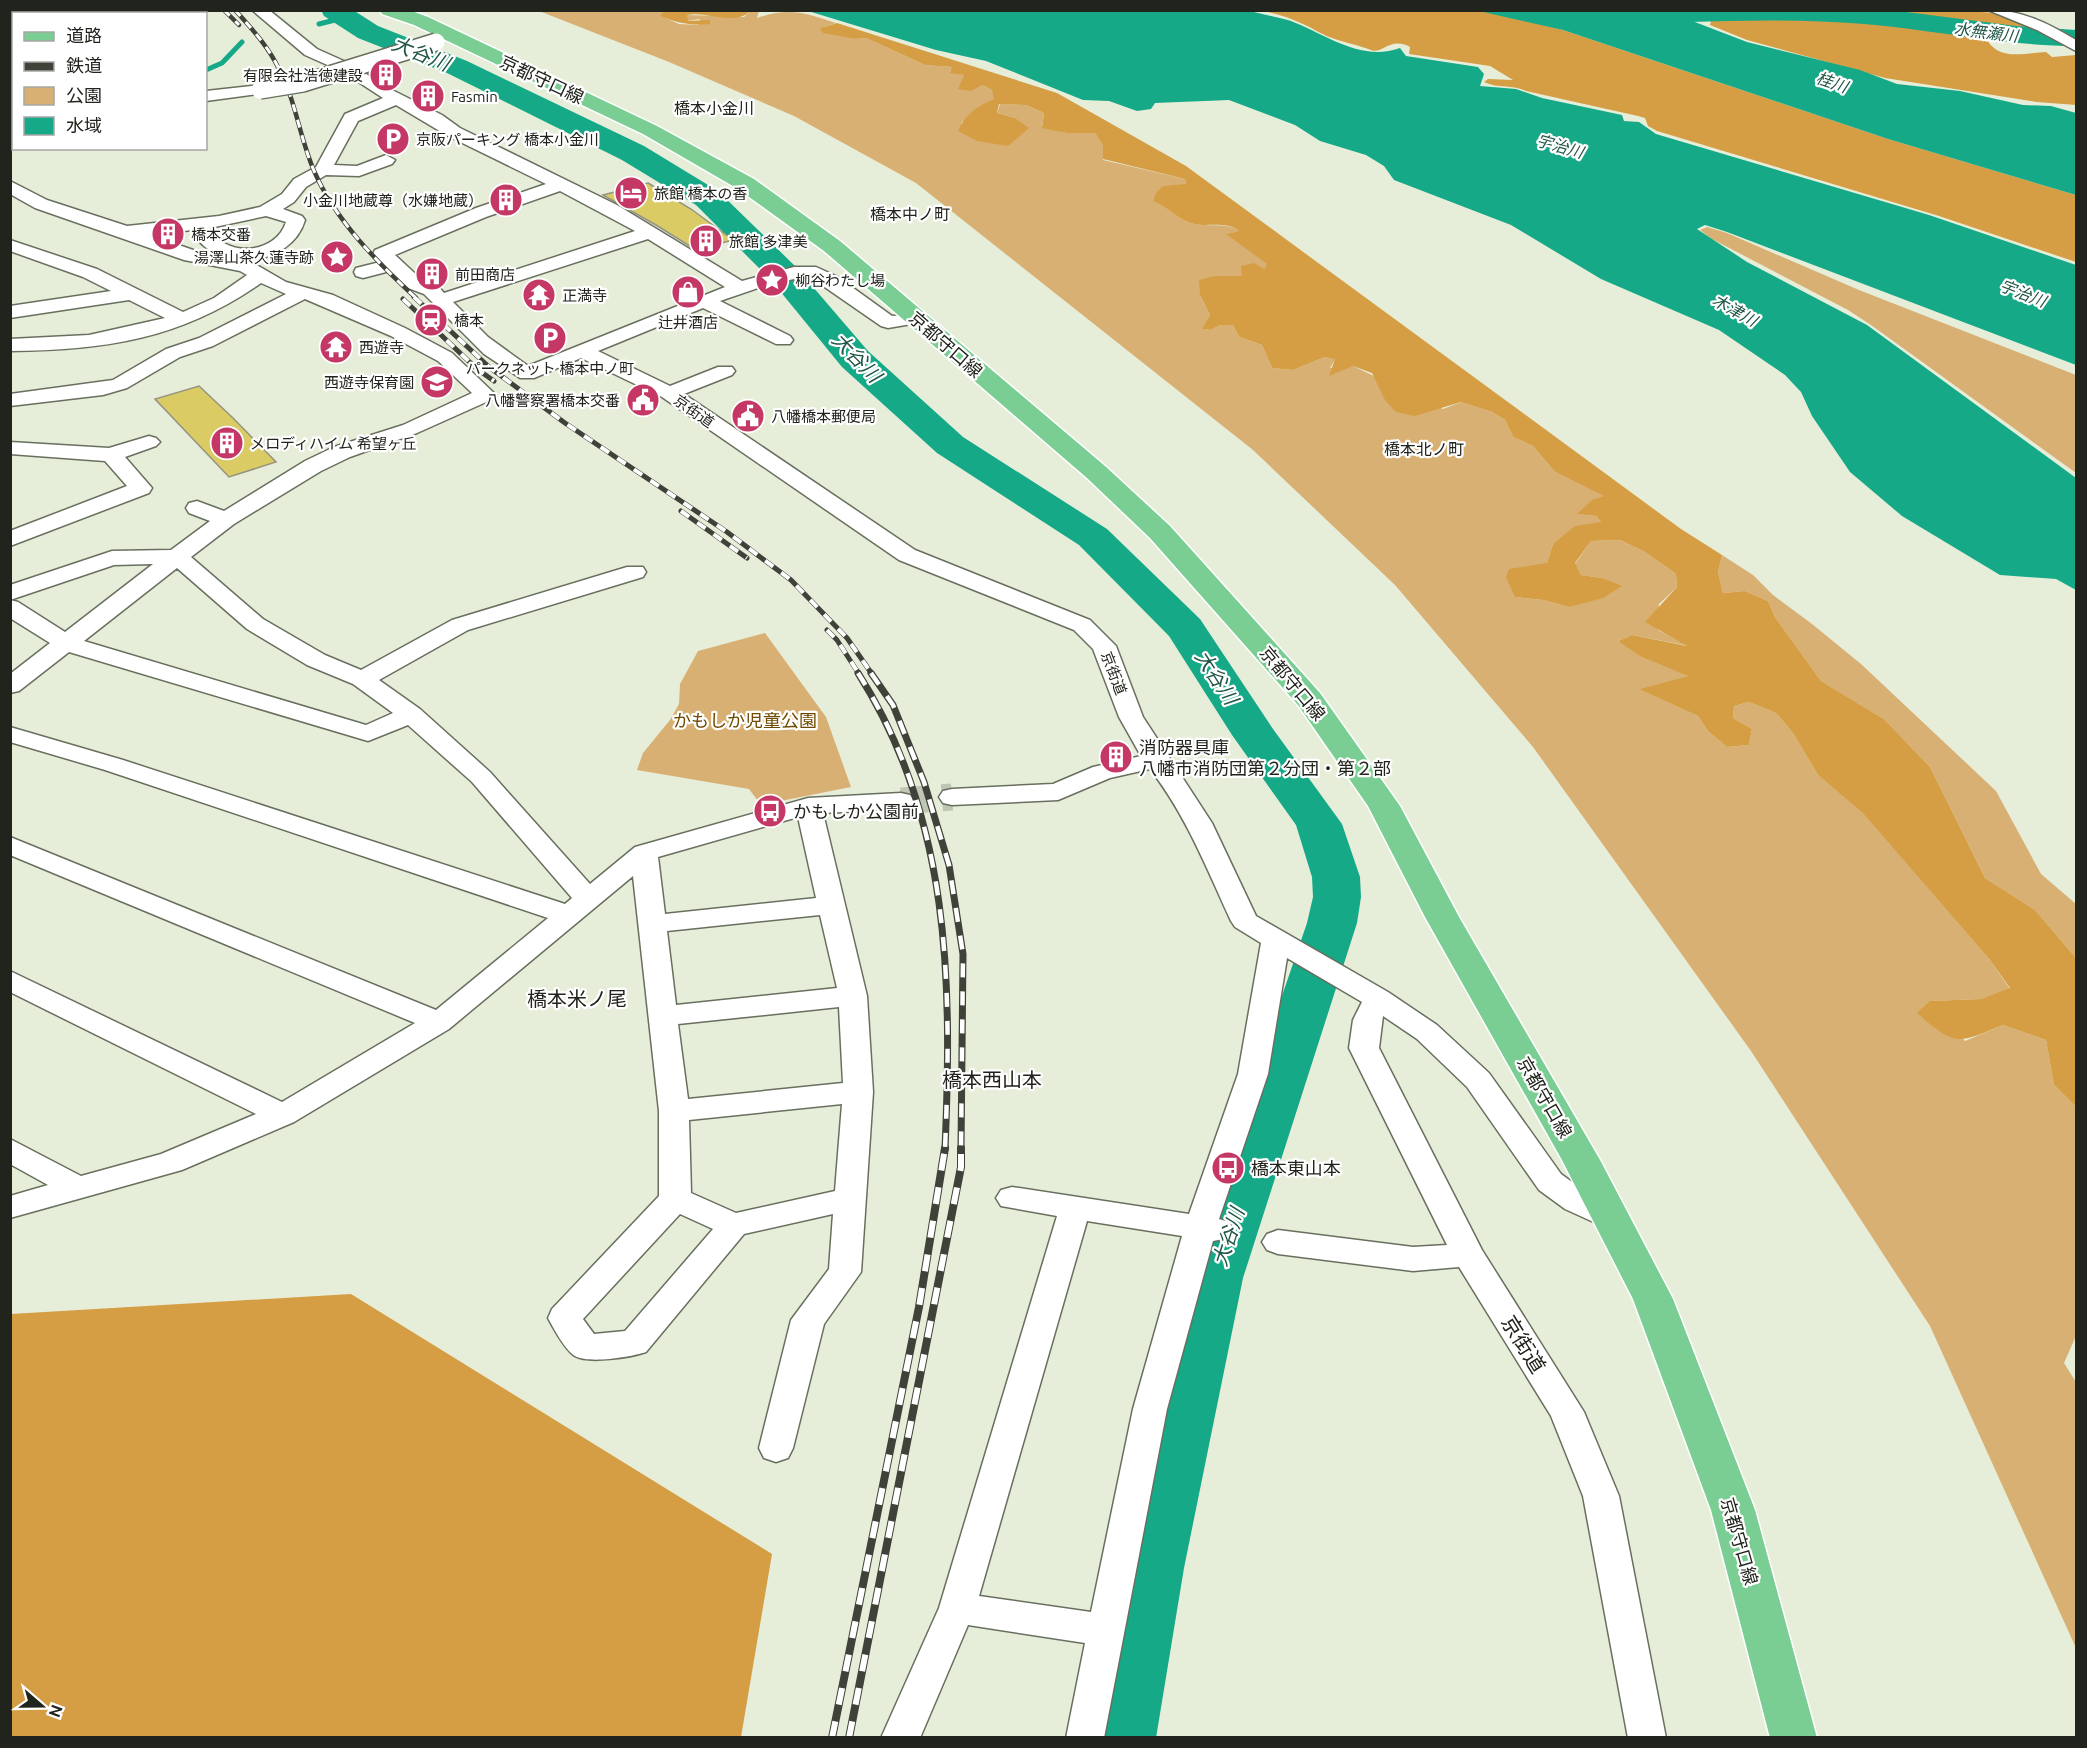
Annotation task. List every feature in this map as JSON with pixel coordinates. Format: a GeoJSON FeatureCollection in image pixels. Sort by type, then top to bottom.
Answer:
{"type":"FeatureCollection","features":[{"type":"Feature","properties":{"kind":"main road","name":"京都守口線"},"geometry":{"type":"LineString","coordinates":[[389,10],[421,21],[444,40],[650,130],[746,184],[832,246],[1096,472],[1160,532],[1309,699],[1384,806],[1611,1216],[1653,1299],[1733,1510],[1794,1737]]}},
{"type":"Feature","properties":{"kind":"street"},"geometry":{"type":"LineString","coordinates":[[259,10],[311,52],[349,69],[397,99],[436,119],[454,132],[611,209],[739,287]]}},
{"type":"Feature","properties":{"kind":"street"},"geometry":{"type":"LineString","coordinates":[[1995,10],[2043,27],[2075,45]]}},
{"type":"Feature","properties":{"kind":"street"},"geometry":{"type":"LineString","coordinates":[[207,96],[303,83],[444,40]]}},
{"type":"Feature","properties":{"kind":"street"},"geometry":{"type":"LineString","coordinates":[[323,170],[351,118],[358,113],[397,99]]}},
{"type":"Feature","properties":{"kind":"street"},"geometry":{"type":"LineString","coordinates":[[126,232],[199,224],[266,211],[288,198],[300,183],[323,170],[358,171],[386,160]]}},
{"type":"Feature","properties":{"kind":"street"},"geometry":{"type":"LineString","coordinates":[[560,185],[494,210],[482,212],[382,254],[415,284],[431,290],[470,334],[485,347],[527,374],[739,287],[800,273],[819,274],[888,322],[916,318]]}},
{"type":"Feature","properties":{"kind":"street"},"geometry":{"type":"LineString","coordinates":[[10,186],[41,204],[191,256],[246,267],[279,286],[326,299],[436,352],[486,395],[410,429],[342,452],[313,466],[226,519],[10,686]]}},
{"type":"Feature","properties":{"kind":"street"},"geometry":{"type":"LineString","coordinates":[[199,224],[206,239],[216,247],[247,253],[261,253],[289,239],[295,231],[296,220],[283,214],[266,211]]}},
{"type":"Feature","properties":{"kind":"street"},"geometry":{"type":"LineString","coordinates":[[441,300],[648,233]]}},
{"type":"Feature","properties":{"kind":"street"},"geometry":{"type":"LineString","coordinates":[[10,245],[90,273],[183,320]]}},
{"type":"Feature","properties":{"kind":"street"},"geometry":{"type":"LineString","coordinates":[[363,272],[394,264]]}},
{"type":"Feature","properties":{"kind":"street"},"geometry":{"type":"LineString","coordinates":[[10,345],[65,345],[120,338],[183,320],[219,304],[261,275]]}},
{"type":"Feature","properties":{"kind":"street"},"geometry":{"type":"LineString","coordinates":[[10,400],[103,389],[120,384],[173,353],[206,342],[303,293]]}},
{"type":"Feature","properties":{"kind":"street"},"geometry":{"type":"LineString","coordinates":[[10,312],[132,294]]}},
{"type":"Feature","properties":{"kind":"street"},"geometry":{"type":"LineString","coordinates":[[705,300],[783,340]]}},
{"type":"Feature","properties":{"kind":"street"},"geometry":{"type":"LineString","coordinates":[[120,338],[145,369]]}},
{"type":"Feature","properties":{"kind":"street","name":"京街道"},"geometry":{"type":"LineString","coordinates":[[584,351],[669,393],[907,555],[1060,614],[1082,626],[1104,646],[1131,717],[1156,760],[1180,790],[1199,823],[1245,921],[1366,991],[1427,1032],[1478,1080],[1550,1182],[1576,1201],[1611,1216]]}},
{"type":"Feature","properties":{"kind":"street"},"geometry":{"type":"LineString","coordinates":[[669,393],[725,371]]}},
{"type":"Feature","properties":{"kind":"street"},"geometry":{"type":"LineString","coordinates":[[10,448],[111,455],[149,442]]}},
{"type":"Feature","properties":{"kind":"street"},"geometry":{"type":"LineString","coordinates":[[10,539],[141,488],[111,455]]}},
{"type":"Feature","properties":{"kind":"street"},"geometry":{"type":"LineString","coordinates":[[197,508],[226,519]]}},
{"type":"Feature","properties":{"kind":"street"},"geometry":{"type":"LineString","coordinates":[[10,594],[112,558],[177,557],[255,624],[316,660],[362,679],[411,714],[481,777],[579,907]]}},
{"type":"Feature","properties":{"kind":"street"},"geometry":{"type":"LineString","coordinates":[[362,679],[460,625],[635,572]]}},
{"type":"Feature","properties":{"kind":"street"},"geometry":{"type":"LineString","coordinates":[[10,607],[66,643],[368,734],[411,714]]}},
{"type":"Feature","properties":{"kind":"street"},"geometry":{"type":"LineString","coordinates":[[10,734],[579,907]]}},
{"type":"Feature","properties":{"kind":"street"},"geometry":{"type":"LineString","coordinates":[[952,797],[1058,792],[1102,771],[1156,760]]}},
{"type":"Feature","properties":{"kind":"street"},"geometry":{"type":"LineString","coordinates":[[10,1207],[171,1162],[282,1115],[439,1022],[644,853],[808,806],[901,801]]}},
{"type":"Feature","properties":{"kind":"street"},"geometry":{"type":"LineString","coordinates":[[776,1448],[808,1320],[845,1272],[858,1092],[854,996],[808,806]]}},
{"type":"Feature","properties":{"kind":"street"},"geometry":{"type":"LineString","coordinates":[[10,844],[439,1022]]}},
{"type":"Feature","properties":{"kind":"street"},"geometry":{"type":"LineString","coordinates":[[644,853],[674,1111],[675,1199],[564,1318],[586,1347],[634,1343],[734,1225]]}},
{"type":"Feature","properties":{"kind":"street"},"geometry":{"type":"LineString","coordinates":[[652,924],[832,905]]}},
{"type":"Feature","properties":{"kind":"street"},"geometry":{"type":"LineString","coordinates":[[1085,1737],[1150,1409],[1210,1228],[1252,1074],[1276,938]]}},
{"type":"Feature","properties":{"kind":"street"},"geometry":{"type":"LineString","coordinates":[[10,980],[282,1115]]}},
{"type":"Feature","properties":{"kind":"street","name":"京街道"},"geometry":{"type":"LineString","coordinates":[[1366,991],[1367,1020],[1364,1048],[1468,1255],[1567,1412],[1601,1496],[1647,1737]]}},
{"type":"Feature","properties":{"kind":"street"},"geometry":{"type":"LineString","coordinates":[[664,1016],[854,996]]}},
{"type":"Feature","properties":{"kind":"street"},"geometry":{"type":"LineString","coordinates":[[674,1111],[858,1092]]}},
{"type":"Feature","properties":{"kind":"street"},"geometry":{"type":"LineString","coordinates":[[10,1150],[76,1187]]}},
{"type":"Feature","properties":{"kind":"street"},"geometry":{"type":"LineString","coordinates":[[1012,1198],[1210,1228]]}},
{"type":"Feature","properties":{"kind":"street"},"geometry":{"type":"LineString","coordinates":[[675,1199],[734,1225],[849,1199]]}},
{"type":"Feature","properties":{"kind":"street"},"geometry":{"type":"LineString","coordinates":[[900,1737],[957,1608],[1075,1208]]}},
{"type":"Feature","properties":{"kind":"street"},"geometry":{"type":"LineString","coordinates":[[1278,1242],[1413,1259],[1468,1255]]}},
{"type":"Feature","properties":{"kind":"street"},"geometry":{"type":"LineString","coordinates":[[957,1608],[1106,1630]]}},
{"type":"Feature","properties":{"kind":"shaded area"},"geometry":{"type":"Polygon","coordinates":[[[11,10],[113,10],[112,12],[12,12],[11,61],[11,10]]]}},
{"type":"Feature","properties":{"kind":"shaded area"},"geometry":{"type":"Polygon","coordinates":[[[665,10],[742,10],[749,12],[736,18],[687,15],[688,21],[710,20],[710,24],[697,25],[660,16],[665,10]]]}},
{"type":"Feature","properties":{"kind":"shaded area"},"geometry":{"type":"Polygon","coordinates":[[[1948,10],[1997,13],[2033,29],[1970,27],[1865,11],[1948,10]]]}},
{"type":"Feature","properties":{"kind":"shaded area"},"geometry":{"type":"Polygon","coordinates":[[[1263,11],[1479,11],[1563,30],[1888,139],[2076,195],[2076,262],[1939,216],[1657,131],[1648,126],[1645,118],[1516,88],[1489,84],[1484,82],[1488,79],[1513,80],[1490,66],[1409,54],[1410,47],[1403,44],[1392,44],[1375,51],[1328,37],[1293,20],[1263,11]]]}},
{"type":"Feature","properties":{"kind":"shaded area"},"geometry":{"type":"Polygon","coordinates":[[[1788,17],[1852,20],[1985,36],[1996,50],[2011,54],[2046,52],[2052,57],[2076,55],[2076,105],[2037,102],[1885,78],[1747,40],[1710,25],[1711,21],[1788,17]]]}},
{"type":"Feature","properties":{"kind":"shaded area"},"geometry":{"type":"Polygon","coordinates":[[[837,23],[1057,93],[1186,166],[1681,529],[1722,555],[1718,572],[1723,593],[1745,591],[1768,601],[1775,617],[1821,681],[1884,719],[1930,767],[1985,878],[2035,910],[2076,958],[2076,1107],[2054,1085],[2046,1040],[2003,1025],[1976,1036],[1957,1039],[1940,1032],[1917,1013],[1930,1001],[1981,999],[2010,988],[1990,960],[1863,813],[1818,775],[1793,733],[1776,713],[1749,702],[1734,706],[1733,718],[1752,729],[1749,745],[1727,747],[1708,731],[1698,716],[1639,689],[1688,676],[1640,656],[1618,641],[1632,635],[1687,646],[1645,622],[1677,587],[1676,574],[1645,552],[1620,540],[1591,541],[1575,563],[1581,575],[1602,578],[1622,586],[1603,598],[1569,607],[1543,600],[1515,597],[1506,577],[1509,569],[1547,563],[1553,544],[1575,526],[1601,522],[1596,516],[1577,514],[1592,500],[1604,496],[1555,472],[1533,446],[1513,437],[1505,420],[1492,412],[1461,402],[1415,416],[1396,412],[1385,400],[1372,373],[1353,366],[1329,376],[1335,359],[1325,357],[1293,370],[1272,368],[1262,345],[1239,337],[1233,325],[1220,325],[1211,330],[1202,329],[1210,315],[1200,295],[1199,280],[1214,276],[1242,276],[1241,266],[1254,263],[1264,269],[1267,264],[1226,234],[1239,231],[1234,228],[1188,222],[1153,201],[1156,193],[1163,186],[1186,184],[1185,179],[1103,159],[1103,146],[1095,133],[1066,133],[1042,128],[1044,113],[1026,105],[999,104],[997,113],[1015,118],[1029,128],[1008,146],[977,141],[958,131],[973,111],[994,99],[992,90],[982,85],[971,91],[958,89],[964,75],[950,73],[952,67],[925,65],[866,38],[856,39],[823,33],[820,28],[837,23]]]}},
{"type":"Feature","properties":{"kind":"shaded area"},"geometry":{"type":"Polygon","coordinates":[[[351,1294],[772,1554],[741,1737],[11,1737],[11,1314],[351,1294]]]}},
{"type":"Feature","properties":{"kind":"green space"},"geometry":{"type":"Polygon","coordinates":[[[539,11],[665,11],[661,16],[679,24],[698,25],[700,19],[687,21],[687,15],[744,17],[749,12],[742,11],[759,11],[757,18],[779,13],[797,13],[836,23],[820,28],[856,39],[866,38],[925,65],[953,67],[950,72],[964,75],[959,89],[982,85],[992,90],[995,99],[962,122],[959,131],[1015,118],[997,113],[1000,104],[1026,105],[1044,113],[1042,127],[1066,133],[1095,133],[1103,146],[1103,160],[1185,179],[1186,184],[1154,201],[1183,220],[1200,225],[1229,227],[1240,231],[1227,234],[1268,264],[1264,269],[1242,276],[1214,276],[1200,295],[1210,315],[1203,329],[1211,330],[1220,325],[1233,325],[1239,337],[1262,345],[1272,368],[1293,370],[1325,357],[1336,358],[1330,368],[1353,366],[1443,409],[1461,402],[1492,412],[1505,420],[1513,437],[1533,446],[1555,472],[1605,496],[1578,514],[1596,516],[1601,522],[1553,544],[1547,563],[1515,597],[1543,600],[1569,607],[1602,578],[1581,575],[1575,564],[1591,541],[1620,540],[1645,552],[1676,574],[1677,587],[1659,604],[1658,630],[1689,646],[1632,635],[1618,641],[1689,676],[1640,689],[1698,716],[1708,731],[1727,747],[1749,745],[1752,729],[1733,718],[1734,706],[1749,702],[1776,713],[1793,733],[1818,775],[1863,812],[1990,960],[2010,989],[1981,999],[1930,1001],[1965,1041],[2003,1025],[2046,1040],[2054,1085],[2076,1107],[2076,1336],[2064,1363],[2076,1382],[2076,1648],[1930,1326],[1751,1051],[1533,747],[1395,585],[1253,450],[916,183],[794,116],[669,62],[539,11]]]}},
{"type":"Feature","properties":{"kind":"green space"},"geometry":{"type":"Polygon","coordinates":[[[1707,227],[1727,233],[1859,290],[2076,375],[2076,473],[1871,325],[1848,310],[1712,239],[1700,230],[1707,227]]]}},
{"type":"Feature","properties":{"kind":"green space"},"geometry":{"type":"Polygon","coordinates":[[[1722,555],[1753,575],[1773,595],[1861,664],[1996,791],[2041,874],[2076,904],[2076,958],[2035,910],[1985,878],[1930,767],[1884,719],[1821,681],[1775,617],[1768,601],[1745,591],[1723,593],[1718,572],[1722,555]]]}},
{"type":"Feature","properties":{"kind":"green space","name":"かもしか児童公園"},"geometry":{"type":"Polygon","coordinates":[[[765,633],[826,717],[851,787],[761,805],[749,789],[637,770],[643,753],[670,720],[679,704],[680,684],[698,651],[765,633]]]}},
{"type":"Feature","properties":{"kind":"water"},"geometry":{"type":"Polygon","coordinates":[[[808,11],[1250,11],[1291,21],[1358,49],[1372,52],[1400,48],[1406,56],[1478,67],[1484,74],[1480,86],[1516,89],[1542,98],[1622,115],[1624,121],[1639,122],[1656,134],[1929,215],[2076,265],[2076,365],[1727,232],[1705,225],[1697,229],[1747,262],[1867,325],[2076,478],[2076,590],[2056,579],[2000,575],[1902,516],[1850,472],[1812,416],[1801,392],[1785,375],[1719,330],[1601,279],[1511,225],[1394,180],[1384,166],[1366,155],[1320,141],[1295,125],[1229,100],[1155,103],[1151,109],[1137,111],[1109,101],[1083,100],[986,61],[936,50],[808,11]]]}},
{"type":"Feature","properties":{"kind":"water","name":"桂川"},"geometry":{"type":"Polygon","coordinates":[[[1479,11],[1661,11],[1664,15],[1687,19],[1747,42],[1860,70],[1897,84],[1960,91],[2023,105],[2051,106],[2076,113],[2076,195],[1888,139],[1563,30],[1479,11]]]}},
{"type":"Feature","properties":{"kind":"building"},"geometry":{"type":"Polygon","coordinates":[[[648,183],[691,209],[733,240],[696,250],[603,195],[648,183]]]}},
{"type":"Feature","properties":{"kind":"building","name":"メロディハイム 希望ヶ丘"},"geometry":{"type":"Polygon","coordinates":[[[199,386],[276,462],[229,477],[155,399],[199,386]]]}},
{"type":"Feature","properties":{"kind":"waterway","name":"大谷川"},"geometry":{"type":"LineString","coordinates":[[334,10],[368,32],[457,67],[633,153],[707,198],[783,273],[855,359],[950,445],[1093,537],[1185,628],[1254,735],[1319,824],[1336,877],[1337,897],[1332,923],[1214,1278],[1152,1568],[1122,1738]]}},
{"type":"Feature","properties":{"kind":"waterway","name":"水無瀬川"},"geometry":{"type":"LineString","coordinates":[[1609,17],[1723,12],[1808,13],[1897,19],[2016,35],[2076,38]]}},
{"type":"Feature","properties":{"kind":"waterway"},"geometry":{"type":"LineString","coordinates":[[319,24],[343,18]]}},
{"type":"Feature","properties":{"kind":"waterway"},"geometry":{"type":"LineString","coordinates":[[207,70],[222,63],[242,42]]}},
{"type":"Feature","properties":{"kind":"tunnel"},"geometry":{"type":"LineString","coordinates":[[901,801],[952,797]]}},
{"type":"Feature","properties":{"kind":"railway"},"geometry":{"type":"LineString","coordinates":[[224,10],[239,25]]}},
{"type":"Feature","properties":{"kind":"railway"},"geometry":{"type":"LineString","coordinates":[[235,10],[265,45],[275,61],[290,94],[315,173],[334,208],[373,256],[416,298]]}},
{"type":"Feature","properties":{"kind":"railway"},"geometry":{"type":"LineString","coordinates":[[414,297],[489,367],[565,423],[727,532],[791,580],[847,638],[872,674]]}},
{"type":"Feature","properties":{"kind":"railway"},"geometry":{"type":"LineString","coordinates":[[403,299],[477,369],[494,381]]}},
{"type":"Feature","properties":{"kind":"railway"},"geometry":{"type":"LineString","coordinates":[[681,511],[747,558]]}},
{"type":"Feature","properties":{"kind":"railway"},"geometry":{"type":"LineString","coordinates":[[827,630],[837,640],[859,674]]}},
{"type":"Feature","properties":{"kind":"railway"},"geometry":{"type":"LineString","coordinates":[[858,673],[889,729],[912,785],[928,844],[939,903],[945,963],[947,1025],[945,1149]]}},
{"type":"Feature","properties":{"kind":"railway"},"geometry":{"type":"LineString","coordinates":[[871,673],[893,705],[924,782],[949,865],[963,954],[961,1149]]}},
{"type":"Feature","properties":{"kind":"railway"},"geometry":{"type":"LineString","coordinates":[[832,1738],[919,1307],[945,1148]]}},
{"type":"Feature","properties":{"kind":"railway"},"geometry":{"type":"LineString","coordinates":[[849,1738],[961,1167],[961,1149]]}},
{"type":"Feature","properties":{"kind":"place","name":"有限会社浩徳建設"},"geometry":{"type":"Point","coordinates":[386,75]}},
{"type":"Feature","properties":{"kind":"place","name":"Fasmin"},"geometry":{"type":"Point","coordinates":[428,96]}},
{"type":"Feature","properties":{"kind":"place","name":"京阪パーキング 橋本小金川"},"geometry":{"type":"Point","coordinates":[393,139]}},
{"type":"Feature","properties":{"kind":"place","name":"旅館 橋本の香"},"geometry":{"type":"Point","coordinates":[631,193]}},
{"type":"Feature","properties":{"kind":"place","name":"小金川地蔵尊（水嫌地蔵）"},"geometry":{"type":"Point","coordinates":[506,200]}},
{"type":"Feature","properties":{"kind":"place","name":"橋本交番"},"geometry":{"type":"Point","coordinates":[168,234]}},
{"type":"Feature","properties":{"kind":"place","name":"旅館 多津美"},"geometry":{"type":"Point","coordinates":[706,241]}},
{"type":"Feature","properties":{"kind":"place","name":"湯澤山茶久蓮寺跡"},"geometry":{"type":"Point","coordinates":[337,257]}},
{"type":"Feature","properties":{"kind":"place","name":"前田商店"},"geometry":{"type":"Point","coordinates":[432,274]}},
{"type":"Feature","properties":{"kind":"place","name":"柳谷わたし場"},"geometry":{"type":"Point","coordinates":[772,280]}},
{"type":"Feature","properties":{"kind":"place","name":"辻井酒店"},"geometry":{"type":"Point","coordinates":[688,292]}},
{"type":"Feature","properties":{"kind":"place","name":"正満寺"},"geometry":{"type":"Point","coordinates":[539,295]}},
{"type":"Feature","properties":{"kind":"place","name":"橋本"},"geometry":{"type":"Point","coordinates":[431,320]}},
{"type":"Feature","properties":{"kind":"place","name":"パークネット 橋本中ノ町"},"geometry":{"type":"Point","coordinates":[550,338]}},
{"type":"Feature","properties":{"kind":"place","name":"西遊寺"},"geometry":{"type":"Point","coordinates":[336,347]}},
{"type":"Feature","properties":{"kind":"place","name":"西遊寺保育園"},"geometry":{"type":"Point","coordinates":[437,382]}},
{"type":"Feature","properties":{"kind":"place","name":"八幡警察署橋本交番"},"geometry":{"type":"Point","coordinates":[643,400]}},
{"type":"Feature","properties":{"kind":"place","name":"八幡橋本郵便局"},"geometry":{"type":"Point","coordinates":[748,416]}},
{"type":"Feature","properties":{"kind":"place","name":"メロディハイム 希望ヶ丘"},"geometry":{"type":"Point","coordinates":[227,443]}},
{"type":"Feature","properties":{"kind":"place","name":"消防器具庫 八幡市消防団第２分団・第２部"},"geometry":{"type":"Point","coordinates":[1116,757]}},
{"type":"Feature","properties":{"kind":"place","name":"かもしか公園前"},"geometry":{"type":"Point","coordinates":[770,811]}},
{"type":"Feature","properties":{"kind":"place","name":"橋本東山本"},"geometry":{"type":"Point","coordinates":[1228,1168]}},
{"type":"Feature","properties":{"kind":"district","name":"橋本小金川"},"geometry":{"type":"Point","coordinates":[714,108]}},
{"type":"Feature","properties":{"kind":"district","name":"橋本中ノ町"},"geometry":{"type":"Point","coordinates":[910,214]}},
{"type":"Feature","properties":{"kind":"district","name":"橋本北ノ町"},"geometry":{"type":"Point","coordinates":[1424,449]}},
{"type":"Feature","properties":{"kind":"district","name":"橋本米ノ尾"},"geometry":{"type":"Point","coordinates":[577,998]}},
{"type":"Feature","properties":{"kind":"district","name":"橋本西山本"},"geometry":{"type":"Point","coordinates":[992,1079]}},
{"type":"Feature","properties":{"kind":"water label","name":"宇治川"},"geometry":{"type":"Point","coordinates":[1560,146]}},
{"type":"Feature","properties":{"kind":"water label","name":"宇治川"},"geometry":{"type":"Point","coordinates":[2023,293]}},
{"type":"Feature","properties":{"kind":"water label","name":"木津川"},"geometry":{"type":"Point","coordinates":[1735,310]}}]}
